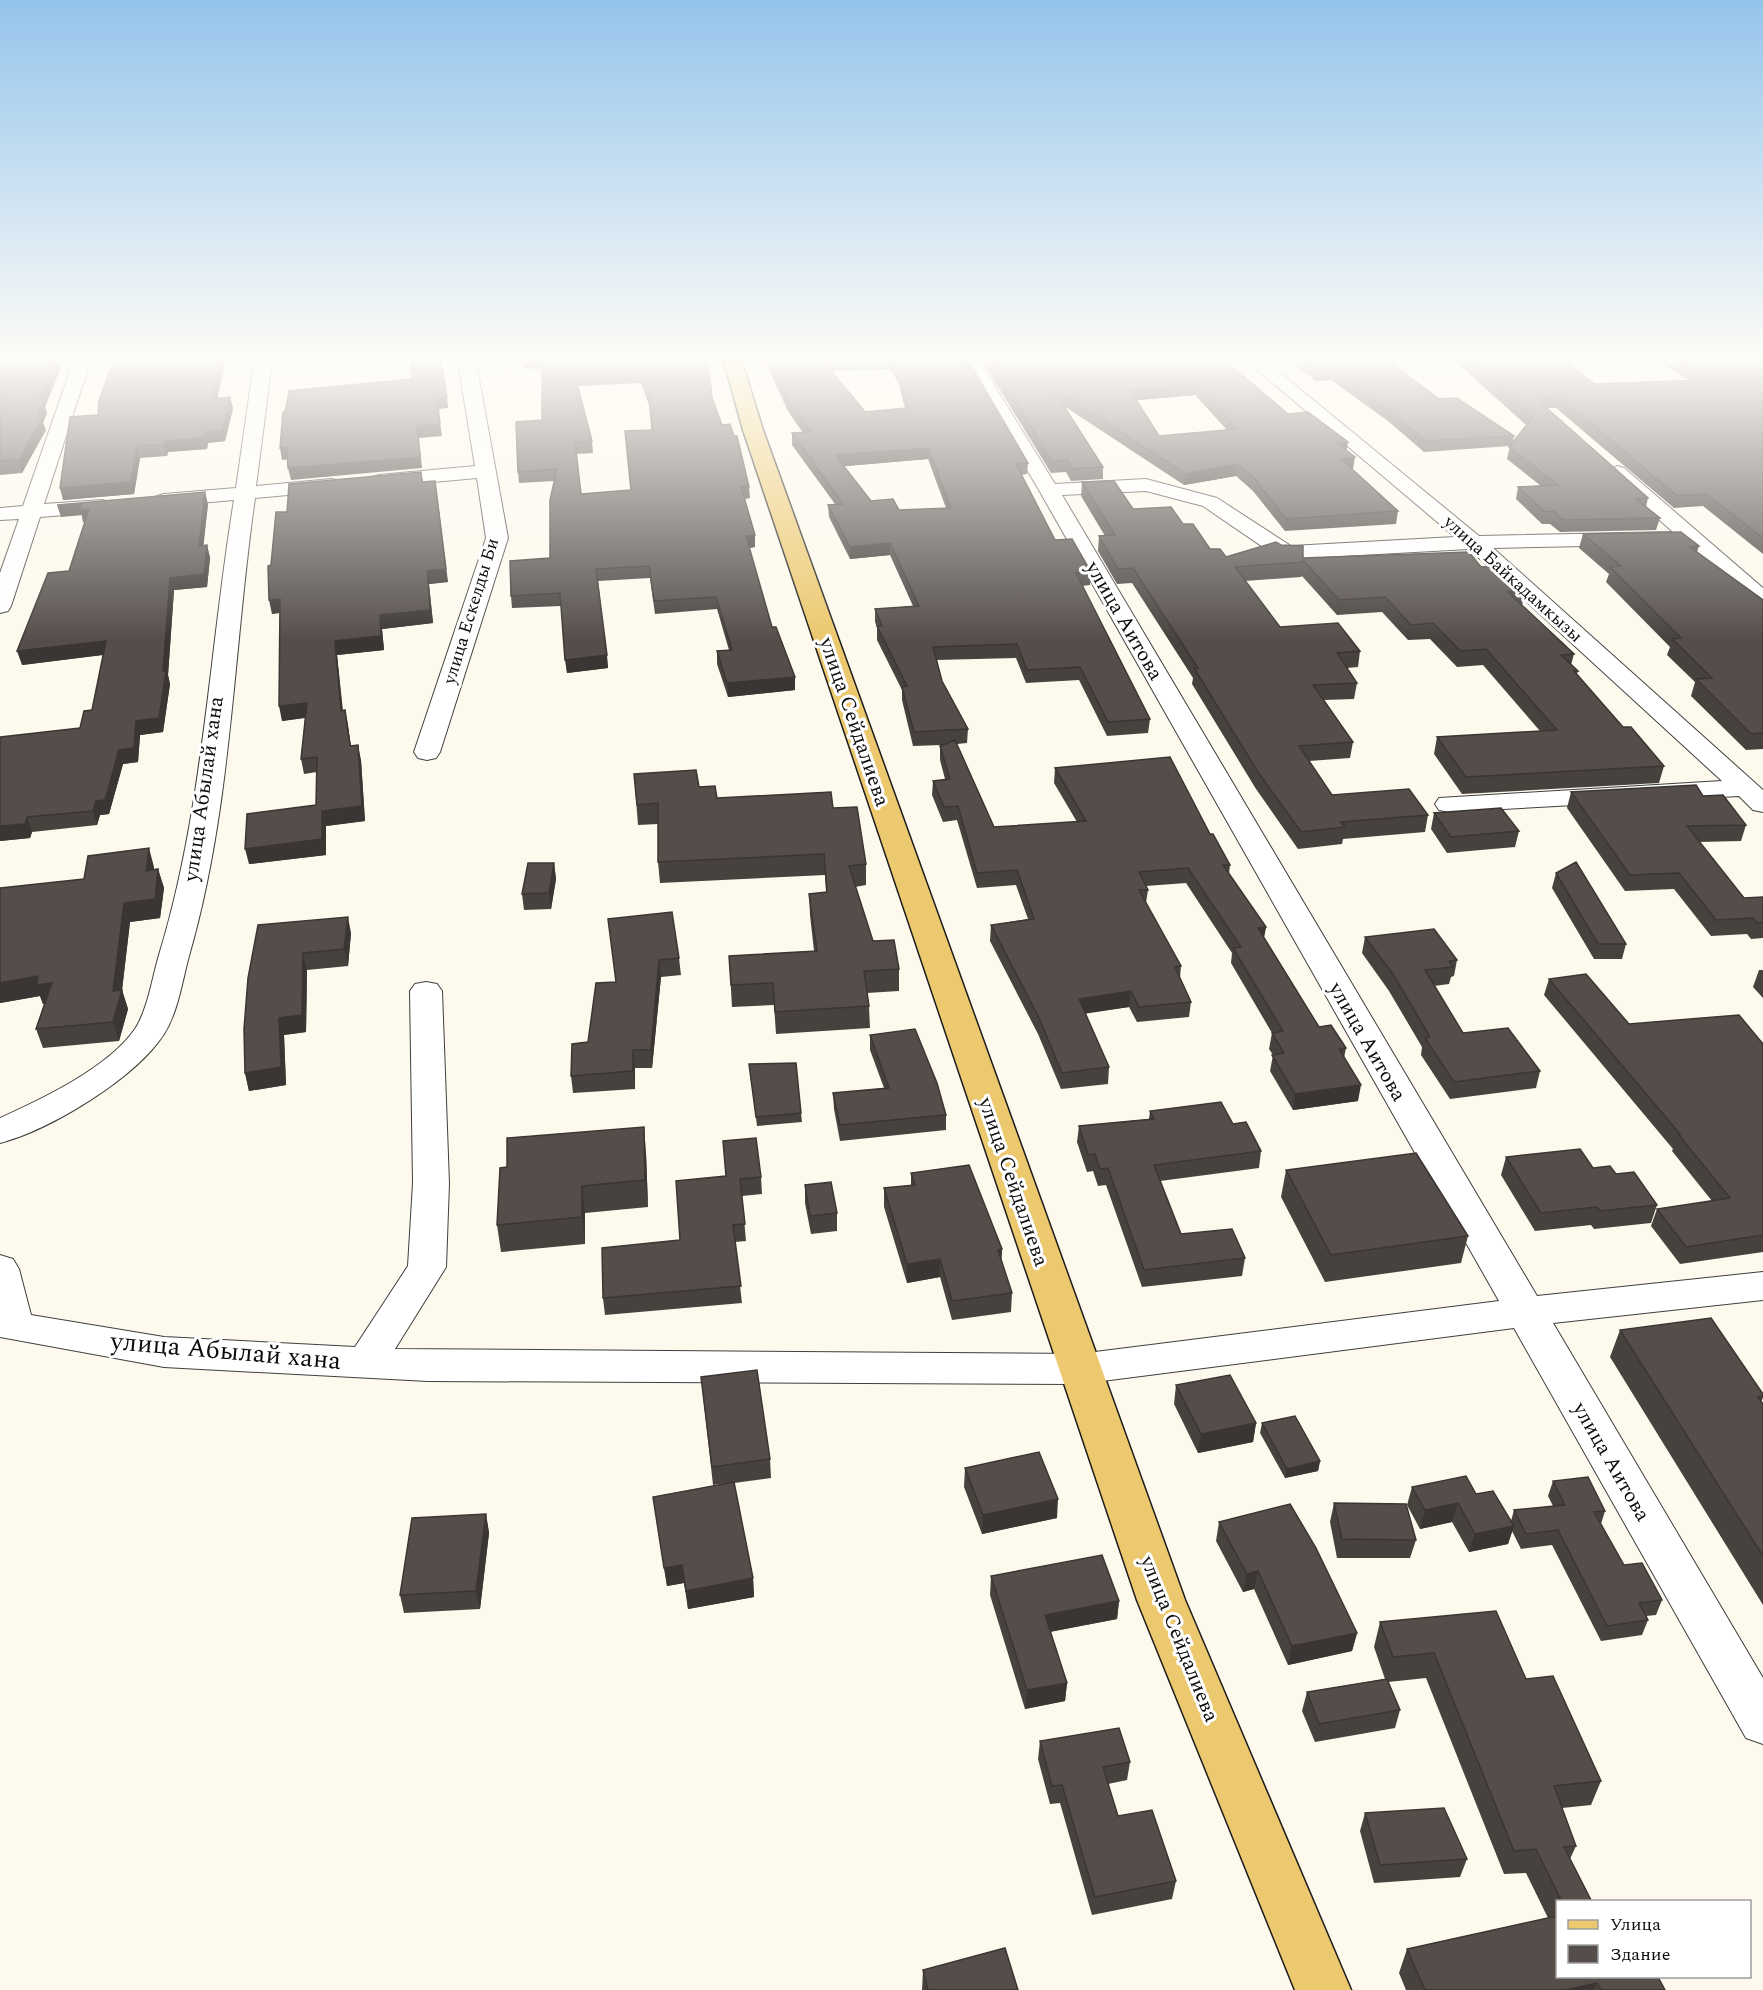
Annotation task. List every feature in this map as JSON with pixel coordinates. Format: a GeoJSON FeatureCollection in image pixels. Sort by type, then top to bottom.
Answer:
{"type":"FeatureCollection","features":[{"type":"Feature","properties":{"kind":"main road","name":"улица Сейдалиева"},"geometry":{"type":"LineString","coordinates":[[762,455],[1078,1370],[1161,1600],[1323,1990]]}},
{"type":"Feature","properties":{"kind":"street"},"geometry":{"type":"LineString","coordinates":[[0,606],[51,455]]}},
{"type":"Feature","properties":{"kind":"street","name":"улица Абылай хана"},"geometry":{"type":"LineString","coordinates":[[0,1132],[49,1110],[133,1053],[150,1030],[179,945],[203,821],[243,494],[251,455]]}},
{"type":"Feature","properties":{"kind":"street","name":"улица Ескелды Би"},"geometry":{"type":"LineString","coordinates":[[427,752],[498,538],[483,455]]}},
{"type":"Feature","properties":{"kind":"street","name":"улица Аитова"},"geometry":{"type":"LineString","coordinates":[[1028,455],[1763,1722]]}},
{"type":"Feature","properties":{"kind":"street","name":"улица Байкадамкызы"},"geometry":{"type":"LineString","coordinates":[[1368,455],[1474,542],[1754,796]]}},
{"type":"Feature","properties":{"kind":"street"},"geometry":{"type":"LineString","coordinates":[[1604,460],[1763,600]]}},
{"type":"Feature","properties":{"kind":"street"},"geometry":{"type":"LineString","coordinates":[[149,502],[486,471]]}},
{"type":"Feature","properties":{"kind":"street"},"geometry":{"type":"LineString","coordinates":[[1049,490],[1146,485],[1210,502],[1287,554],[1474,542],[1692,538]]}},
{"type":"Feature","properties":{"kind":"street"},"geometry":{"type":"LineString","coordinates":[[0,514],[126,504]]}},
{"type":"Feature","properties":{"kind":"street"},"geometry":{"type":"LineString","coordinates":[[1449,804],[1754,796]]}},
{"type":"Feature","properties":{"kind":"street"},"geometry":{"type":"LineString","coordinates":[[366,1363],[427,1267],[431,1183],[426,991]]}},
{"type":"Feature","properties":{"kind":"street","name":"улица Абылай хана"},"geometry":{"type":"LineString","coordinates":[[0,1269],[14,1327],[164,1352],[428,1366],[1078,1370],[1524,1312],[1763,1286]]}},
{"type":"Feature","properties":{"kind":"building"},"geometry":{"type":"Polygon","coordinates":[[[0,455],[22,455],[19,460],[0,461],[0,455]]]}},
{"type":"Feature","properties":{"kind":"building"},"geometry":{"type":"Polygon","coordinates":[[[65,455],[136,455],[131,482],[60,488],[65,455]]]}},
{"type":"Feature","properties":{"kind":"building"},"geometry":{"type":"Polygon","coordinates":[[[287,455],[420,455],[420,457],[288,468],[287,455]]]}},
{"type":"Feature","properties":{"kind":"building"},"geometry":{"type":"Polygon","coordinates":[[[517,455],[576,455],[581,494],[631,490],[627,455],[741,455],[749,487],[741,487],[755,535],[746,536],[772,627],[776,627],[795,677],[727,683],[717,651],[732,650],[716,597],[654,601],[649,566],[596,569],[607,655],[565,660],[560,593],[511,596],[510,561],[550,558],[550,500],[557,469],[518,472],[517,455]]]}},
{"type":"Feature","properties":{"kind":"building"},"geometry":{"type":"Polygon","coordinates":[[[807,455],[837,455],[871,501],[893,499],[899,510],[951,508],[931,455],[1023,455],[1028,463],[1016,464],[1055,540],[1072,539],[1091,572],[1076,573],[1150,719],[1108,722],[1080,667],[1027,670],[1017,644],[933,647],[942,681],[968,729],[914,732],[902,687],[907,686],[877,626],[882,626],[875,609],[919,606],[890,543],[850,547],[828,505],[843,504],[810,458],[812,457],[807,455]]]}},
{"type":"Feature","properties":{"kind":"building"},"geometry":{"type":"Polygon","coordinates":[[[1048,455],[1095,455],[1103,467],[1072,469],[1067,460],[1052,461],[1048,455]]]}},
{"type":"Feature","properties":{"kind":"building"},"geometry":{"type":"Polygon","coordinates":[[[1156,455],[1352,455],[1355,457],[1341,459],[1398,511],[1286,519],[1255,479],[1237,464],[1185,474],[1156,455]]]}},
{"type":"Feature","properties":{"kind":"building"},"geometry":{"type":"Polygon","coordinates":[[[1519,455],[1599,455],[1648,498],[1636,499],[1660,518],[1563,520],[1553,511],[1545,512],[1518,487],[1558,485],[1519,455]]]}},
{"type":"Feature","properties":{"kind":"building"},"geometry":{"type":"Polygon","coordinates":[[[1628,455],[1763,455],[1763,538],[1706,494],[1677,496],[1628,455]]]}},
{"type":"Feature","properties":{"kind":"building"},"geometry":{"type":"Polygon","coordinates":[[[421,472],[422,482],[435,481],[446,569],[427,571],[430,610],[380,615],[381,636],[335,641],[341,711],[345,710],[350,746],[358,745],[362,806],[322,811],[322,839],[245,849],[247,814],[316,805],[317,757],[301,759],[307,703],[279,706],[280,599],[269,600],[268,566],[271,565],[276,512],[287,512],[289,484],[421,472]]]}},
{"type":"Feature","properties":{"kind":"building"},"geometry":{"type":"Polygon","coordinates":[[[1114,481],[1133,509],[1171,507],[1183,524],[1193,524],[1210,549],[1220,549],[1226,557],[1276,542],[1281,545],[1303,546],[1303,558],[1469,552],[1481,567],[1500,566],[1525,591],[1508,592],[1574,654],[1561,655],[1578,671],[1574,671],[1623,727],[1631,727],[1664,766],[1466,777],[1437,737],[1557,730],[1486,649],[1460,651],[1433,623],[1411,625],[1385,597],[1339,600],[1303,560],[1304,562],[1235,567],[1280,627],[1338,623],[1360,651],[1337,653],[1357,683],[1313,685],[1353,742],[1299,746],[1332,795],[1409,789],[1428,815],[1341,822],[1345,827],[1301,832],[1258,772],[1194,668],[1198,668],[1133,568],[1118,569],[1099,536],[1115,535],[1082,482],[1114,481]]]}},
{"type":"Feature","properties":{"kind":"building"},"geometry":{"type":"Polygon","coordinates":[[[205,492],[199,546],[207,545],[204,574],[170,578],[163,671],[166,671],[159,718],[136,721],[134,748],[119,750],[105,800],[96,801],[93,811],[27,817],[25,824],[0,826],[0,737],[80,728],[84,711],[92,710],[106,641],[17,651],[48,573],[69,571],[89,509],[80,510],[82,503],[57,505],[205,492]]]}},
{"type":"Feature","properties":{"kind":"building"},"geometry":{"type":"Polygon","coordinates":[[[1681,532],[1699,546],[1690,547],[1763,600],[1763,733],[1751,734],[1696,679],[1712,678],[1672,639],[1681,638],[1610,567],[1621,566],[1583,534],[1681,532]]]}},
{"type":"Feature","properties":{"kind":"building"},"geometry":{"type":"Polygon","coordinates":[[[955,740],[994,827],[1086,821],[1055,768],[1170,757],[1210,834],[1213,834],[1230,865],[1223,865],[1266,927],[1258,928],[1319,1027],[1331,1025],[1346,1048],[1339,1049],[1361,1085],[1295,1094],[1272,1055],[1284,1053],[1272,1033],[1283,1031],[1233,948],[1241,947],[1188,868],[1139,872],[1148,890],[1139,890],[1181,966],[1175,967],[1191,1002],[1139,1007],[1131,991],[1079,999],[1109,1067],[1062,1073],[1039,1018],[991,925],[1034,919],[1017,870],[977,873],[958,806],[944,807],[933,781],[950,779],[940,746],[955,740]]]}},
{"type":"Feature","properties":{"kind":"building"},"geometry":{"type":"Polygon","coordinates":[[[696,770],[699,787],[715,786],[717,798],[831,792],[833,808],[857,807],[866,864],[849,866],[873,941],[894,940],[899,969],[864,971],[869,1006],[775,1012],[773,983],[731,985],[729,956],[817,951],[809,894],[827,892],[824,854],[658,862],[658,803],[637,805],[634,774],[696,770]]]}},
{"type":"Feature","properties":{"kind":"building"},"geometry":{"type":"Polygon","coordinates":[[[1696,785],[1703,796],[1723,795],[1746,825],[1687,826],[1744,898],[1763,897],[1763,922],[1757,923],[1753,918],[1716,920],[1679,873],[1630,875],[1571,792],[1696,785]]]}},
{"type":"Feature","properties":{"kind":"building"},"geometry":{"type":"Polygon","coordinates":[[[1501,808],[1519,831],[1451,837],[1434,813],[1501,808]]]}},
{"type":"Feature","properties":{"kind":"building"},"geometry":{"type":"Polygon","coordinates":[[[149,848],[146,871],[158,869],[155,899],[124,903],[113,991],[122,990],[113,1022],[36,1029],[52,983],[37,985],[38,976],[0,983],[0,888],[84,879],[88,856],[149,848]]]}},
{"type":"Feature","properties":{"kind":"building"},"geometry":{"type":"Polygon","coordinates":[[[1576,862],[1626,944],[1598,944],[1556,873],[1576,862]]]}},
{"type":"Feature","properties":{"kind":"building"},"geometry":{"type":"Polygon","coordinates":[[[528,863],[554,863],[549,893],[522,894],[528,863]]]}},
{"type":"Feature","properties":{"kind":"building"},"geometry":{"type":"Polygon","coordinates":[[[672,912],[679,958],[659,960],[651,1050],[633,1050],[633,1071],[571,1076],[572,1044],[588,1042],[596,983],[616,982],[608,919],[672,912]]]}},
{"type":"Feature","properties":{"kind":"building"},"geometry":{"type":"Polygon","coordinates":[[[348,917],[344,949],[303,953],[302,1015],[279,1018],[281,1067],[245,1073],[244,1029],[248,978],[258,925],[348,917]]]}},
{"type":"Feature","properties":{"kind":"building"},"geometry":{"type":"Polygon","coordinates":[[[1434,929],[1457,960],[1449,961],[1453,967],[1425,970],[1463,1033],[1508,1028],[1540,1071],[1454,1082],[1425,1038],[1430,1037],[1393,974],[1365,937],[1434,929]]]}},
{"type":"Feature","properties":{"kind":"building"},"geometry":{"type":"Polygon","coordinates":[[[1586,974],[1629,1024],[1739,1015],[1763,1044],[1763,1235],[1686,1247],[1657,1209],[1730,1198],[1678,1134],[1680,1134],[1549,979],[1586,974]]]}},
{"type":"Feature","properties":{"kind":"building"},"geometry":{"type":"Polygon","coordinates":[[[915,1029],[937,1083],[946,1115],[840,1125],[833,1093],[889,1088],[870,1035],[915,1029]]]}},
{"type":"Feature","properties":{"kind":"building"},"geometry":{"type":"Polygon","coordinates":[[[796,1063],[801,1113],[756,1117],[749,1064],[796,1063]]]}},
{"type":"Feature","properties":{"kind":"building"},"geometry":{"type":"Polygon","coordinates":[[[1221,1102],[1233,1124],[1246,1122],[1261,1151],[1154,1165],[1181,1234],[1232,1229],[1245,1258],[1144,1270],[1108,1168],[1100,1169],[1095,1154],[1088,1155],[1079,1126],[1154,1119],[1150,1111],[1221,1102]]]}},
{"type":"Feature","properties":{"kind":"building"},"geometry":{"type":"Polygon","coordinates":[[[644,1127],[645,1180],[582,1186],[582,1217],[497,1225],[500,1168],[507,1167],[507,1138],[644,1127]]]}},
{"type":"Feature","properties":{"kind":"building"},"geometry":{"type":"Polygon","coordinates":[[[756,1138],[761,1177],[740,1179],[745,1224],[733,1225],[741,1286],[603,1298],[602,1248],[680,1240],[676,1181],[726,1176],[723,1141],[756,1138]]]}},
{"type":"Feature","properties":{"kind":"building"},"geometry":{"type":"Polygon","coordinates":[[[1580,1149],[1593,1168],[1610,1166],[1616,1174],[1634,1172],[1657,1205],[1600,1211],[1597,1207],[1541,1213],[1506,1157],[1580,1149]]]}},
{"type":"Feature","properties":{"kind":"building"},"geometry":{"type":"Polygon","coordinates":[[[1416,1153],[1468,1236],[1331,1255],[1286,1170],[1416,1153]]]}},
{"type":"Feature","properties":{"kind":"building"},"geometry":{"type":"Polygon","coordinates":[[[969,1165],[1002,1249],[998,1250],[1012,1293],[952,1301],[940,1259],[907,1264],[884,1188],[915,1185],[911,1173],[969,1165]]]}},
{"type":"Feature","properties":{"kind":"building"},"geometry":{"type":"Polygon","coordinates":[[[831,1182],[837,1213],[810,1216],[805,1185],[831,1182]]]}},
{"type":"Feature","properties":{"kind":"building"},"geometry":{"type":"Polygon","coordinates":[[[1711,1318],[1763,1394],[1758,1397],[1763,1404],[1763,1556],[1620,1330],[1711,1318]]]}},
{"type":"Feature","properties":{"kind":"building"},"geometry":{"type":"Polygon","coordinates":[[[757,1370],[770,1459],[712,1467],[701,1377],[757,1370]]]}},
{"type":"Feature","properties":{"kind":"building"},"geometry":{"type":"Polygon","coordinates":[[[1230,1375],[1256,1423],[1201,1434],[1176,1385],[1230,1375]]]}},
{"type":"Feature","properties":{"kind":"building"},"geometry":{"type":"Polygon","coordinates":[[[1295,1416],[1320,1461],[1287,1469],[1262,1423],[1295,1416]]]}},
{"type":"Feature","properties":{"kind":"building"},"geometry":{"type":"Polygon","coordinates":[[[1039,1452],[1058,1499],[983,1515],[965,1468],[1039,1452]]]}},
{"type":"Feature","properties":{"kind":"building"},"geometry":{"type":"Polygon","coordinates":[[[1466,1476],[1476,1494],[1493,1491],[1514,1526],[1475,1534],[1458,1503],[1425,1510],[1412,1487],[1466,1476]]]}},
{"type":"Feature","properties":{"kind":"building"},"geometry":{"type":"Polygon","coordinates":[[[1588,1477],[1605,1511],[1594,1512],[1624,1565],[1642,1563],[1662,1600],[1639,1603],[1648,1620],[1607,1626],[1558,1530],[1526,1534],[1514,1510],[1565,1505],[1553,1481],[1588,1477]]]}},
{"type":"Feature","properties":{"kind":"building"},"geometry":{"type":"Polygon","coordinates":[[[734,1482],[753,1578],[686,1591],[682,1565],[664,1568],[653,1497],[734,1482]]]}},
{"type":"Feature","properties":{"kind":"building"},"geometry":{"type":"Polygon","coordinates":[[[1334,1503],[1406,1504],[1416,1540],[1342,1539],[1334,1503]]]}},
{"type":"Feature","properties":{"kind":"building"},"geometry":{"type":"Polygon","coordinates":[[[1290,1504],[1316,1548],[1357,1633],[1292,1646],[1258,1571],[1247,1574],[1219,1522],[1290,1504]]]}},
{"type":"Feature","properties":{"kind":"building"},"geometry":{"type":"Polygon","coordinates":[[[486,1514],[476,1591],[400,1595],[412,1518],[486,1514]]]}},
{"type":"Feature","properties":{"kind":"building"},"geometry":{"type":"Polygon","coordinates":[[[1102,1555],[1119,1601],[1045,1615],[1067,1683],[1027,1690],[991,1576],[1102,1555]]]}},
{"type":"Feature","properties":{"kind":"building"},"geometry":{"type":"Polygon","coordinates":[[[1496,1611],[1526,1679],[1553,1676],[1601,1781],[1554,1786],[1576,1846],[1564,1847],[1591,1900],[1561,1900],[1536,1849],[1514,1851],[1434,1653],[1393,1657],[1380,1622],[1496,1611]]]}},
{"type":"Feature","properties":{"kind":"building"},"geometry":{"type":"Polygon","coordinates":[[[1387,1679],[1400,1710],[1319,1724],[1307,1692],[1387,1679]]]}},
{"type":"Feature","properties":{"kind":"building"},"geometry":{"type":"Polygon","coordinates":[[[1119,1728],[1130,1762],[1103,1767],[1118,1816],[1152,1810],[1176,1881],[1095,1897],[1062,1785],[1052,1786],[1040,1741],[1119,1728]]]}},
{"type":"Feature","properties":{"kind":"building"},"geometry":{"type":"Polygon","coordinates":[[[1444,1808],[1467,1859],[1380,1865],[1365,1813],[1444,1808]]]}},
{"type":"Feature","properties":{"kind":"building"},"geometry":{"type":"Polygon","coordinates":[[[1556,1916],[1556,1978],[1659,1978],[1665,1990],[1601,1990],[1597,1983],[1565,1990],[1425,1990],[1407,1949],[1556,1916]]]}},
{"type":"Feature","properties":{"kind":"building"},"geometry":{"type":"Polygon","coordinates":[[[1005,1948],[1018,1990],[928,1990],[923,1970],[1005,1948]]]}}]}
